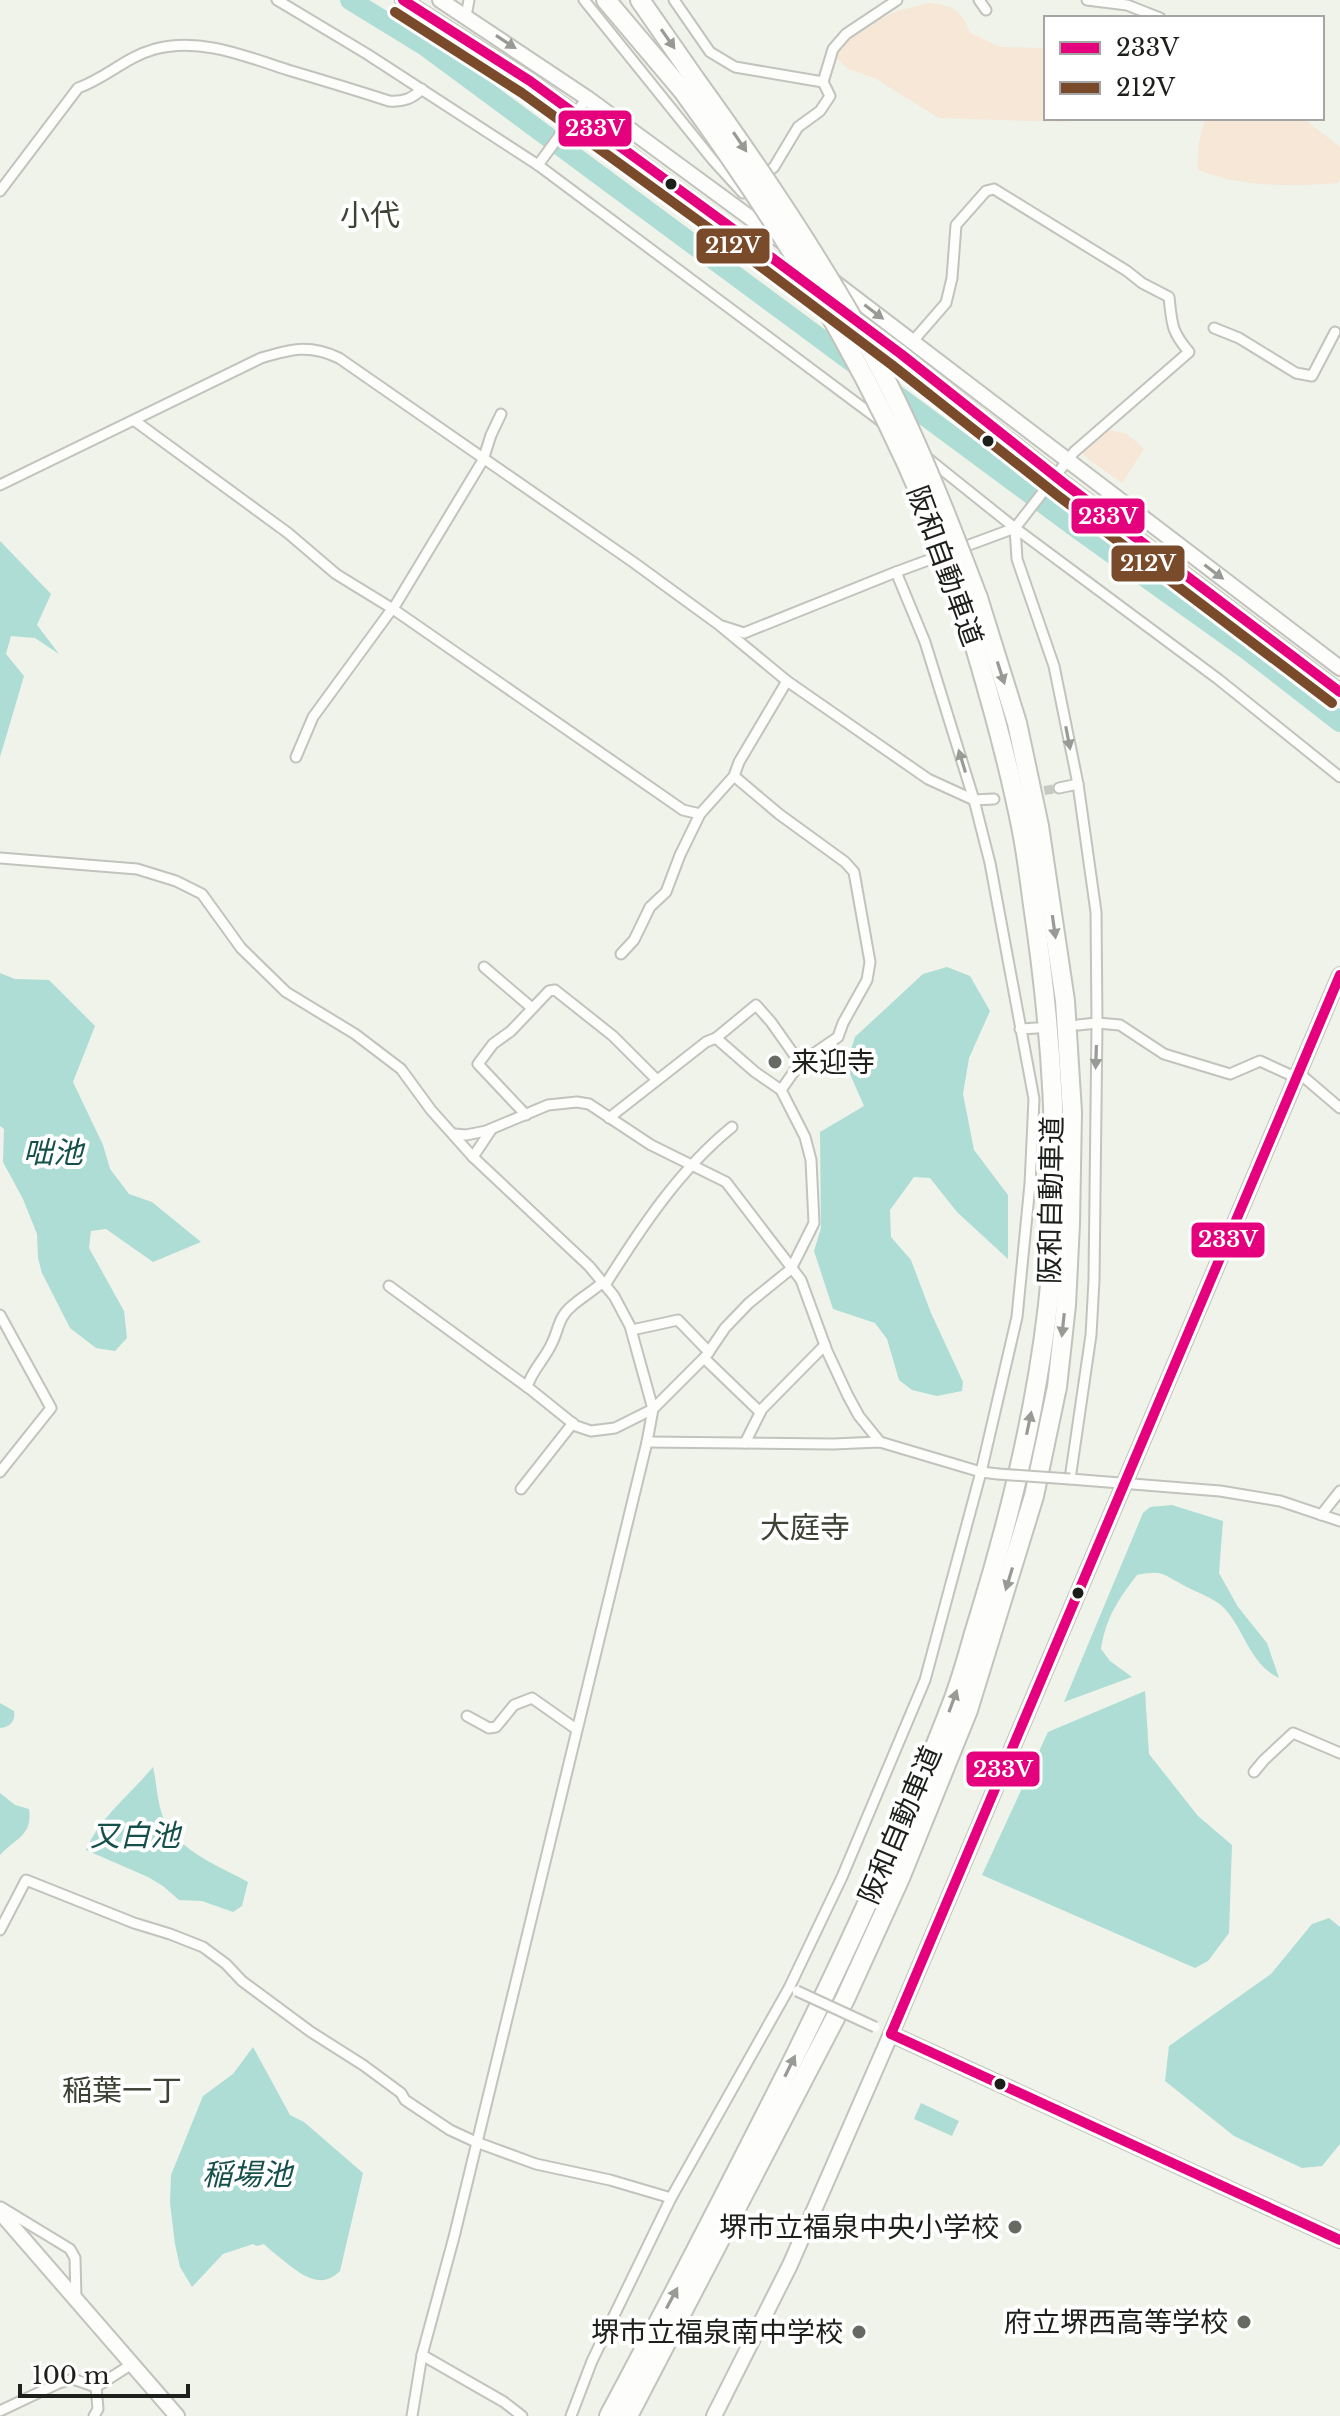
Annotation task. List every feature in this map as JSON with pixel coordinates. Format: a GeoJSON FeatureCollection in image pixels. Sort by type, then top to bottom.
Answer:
{"type":"FeatureCollection","features":[{"type":"Feature","properties":{"kind":"highway"},"geometry":{"type":"LineString","coordinates":[[606,0],[689,85]]}},
{"type":"Feature","properties":{"kind":"highway","name":"阪和自動車道"},"geometry":{"type":"LineString","coordinates":[[615,0],[689,85]]}},
{"type":"Feature","properties":{"kind":"highway","name":"阪和自動車道"},"geometry":{"type":"LineString","coordinates":[[628,2416],[845,1999],[900,1878],[972,1696],[1034,1496],[1057,1387],[1066,1305],[1072,1112],[1065,1001],[1039,826],[1020,738],[970,601],[872,388],[803,268],[728,153],[640,0]]}},
{"type":"Feature","properties":{"kind":"highway","name":"阪和自動車道"},"geometry":{"type":"LineString","coordinates":[[609,2416],[710,2226],[827,1991],[882,1871],[953,1702],[1009,1513],[1037,1385],[1048,1301],[1053,1216],[1054,1110],[1047,1002],[1022,829],[970,601]]}},
{"type":"Feature","properties":{"kind":"main road"},"geometry":{"type":"LineString","coordinates":[[403,0],[530,81],[571,119],[901,354],[1052,481],[1340,692]]}},
{"type":"Feature","properties":{"kind":"main road"},"geometry":{"type":"LineString","coordinates":[[440,0],[737,198],[913,341],[1340,668]]}},
{"type":"Feature","properties":{"kind":"main road"},"geometry":{"type":"LineString","coordinates":[[714,2416],[790,2265],[891,2034],[1340,975]]}},
{"type":"Feature","properties":{"kind":"main road"},"geometry":{"type":"LineString","coordinates":[[891,2034],[1340,2240]]}},
{"type":"Feature","properties":{"kind":"main road"},"geometry":{"type":"LineString","coordinates":[[0,2209],[177,2416]]}},
{"type":"Feature","properties":{"kind":"street"},"geometry":{"type":"LineString","coordinates":[[277,0],[540,163],[840,389],[1015,528],[1218,679],[1340,777]]}},
{"type":"Feature","properties":{"kind":"street"},"geometry":{"type":"LineString","coordinates":[[466,16],[469,0]]}},
{"type":"Feature","properties":{"kind":"street"},"geometry":{"type":"LineString","coordinates":[[584,0],[712,159],[737,198],[774,167],[798,127],[820,111],[830,96],[823,82],[833,49],[846,34],[897,0]]}},
{"type":"Feature","properties":{"kind":"street"},"geometry":{"type":"LineString","coordinates":[[674,0],[710,52],[735,67],[823,82]]}},
{"type":"Feature","properties":{"kind":"street"},"geometry":{"type":"LineString","coordinates":[[979,0],[986,10]]}},
{"type":"Feature","properties":{"kind":"street"},"geometry":{"type":"LineString","coordinates":[[1087,0],[1124,3],[1155,16]]}},
{"type":"Feature","properties":{"kind":"street"},"geometry":{"type":"LineString","coordinates":[[0,191],[78,88],[98,81],[129,59],[154,49],[177,45],[221,49],[389,101],[408,99],[422,89]]}},
{"type":"Feature","properties":{"kind":"street"},"geometry":{"type":"LineString","coordinates":[[540,163],[587,98]]}},
{"type":"Feature","properties":{"kind":"street"},"geometry":{"type":"LineString","coordinates":[[718,624],[744,633],[1015,528],[1067,461],[1189,352],[1176,337],[1171,323],[1169,297],[994,189],[986,191],[956,225],[952,278],[946,303],[913,341]]}},
{"type":"Feature","properties":{"kind":"street"},"geometry":{"type":"LineString","coordinates":[[1214,328],[1239,338],[1296,373],[1312,376],[1335,332]]}},
{"type":"Feature","properties":{"kind":"street"},"geometry":{"type":"LineString","coordinates":[[0,485],[261,358],[299,348],[323,351],[339,358],[633,562],[718,624],[787,681],[928,779],[974,800],[994,799]]}},
{"type":"Feature","properties":{"kind":"street"},"geometry":{"type":"LineString","coordinates":[[296,757],[313,717],[392,609],[483,460],[501,414]]}},
{"type":"Feature","properties":{"kind":"street"},"geometry":{"type":"LineString","coordinates":[[135,421],[288,533],[336,574],[392,609],[683,810],[700,814]]}},
{"type":"Feature","properties":{"kind":"street"},"geometry":{"type":"LineString","coordinates":[[1015,528],[1017,559],[1054,666],[1078,784],[1096,912],[1093,1307],[1070,1479]]}},
{"type":"Feature","properties":{"kind":"street"},"geometry":{"type":"LineString","coordinates":[[571,2416],[592,2361],[671,2198],[793,1990],[925,1680],[981,1472],[1017,1317],[1030,1184],[1034,1099],[990,863],[974,800],[925,642],[896,572]]}},
{"type":"Feature","properties":{"kind":"street"},"geometry":{"type":"LineString","coordinates":[[621,954],[634,940],[650,907],[666,892],[700,814],[734,776],[739,762],[787,681]]}},
{"type":"Feature","properties":{"kind":"street"},"geometry":{"type":"LineString","coordinates":[[734,776],[854,872],[870,962],[867,980],[838,1037],[800,1063],[781,1090]]}},
{"type":"Feature","properties":{"kind":"street"},"geometry":{"type":"LineString","coordinates":[[1059,788],[1078,784]]}},
{"type":"Feature","properties":{"kind":"street"},"geometry":{"type":"LineString","coordinates":[[0,858],[137,869],[176,881],[202,894],[241,948],[286,992],[355,1034],[401,1069],[431,1110],[473,1157],[589,1266],[614,1296],[632,1330],[653,1409],[454,2237],[422,2355],[412,2416]]}},
{"type":"Feature","properties":{"kind":"street"},"geometry":{"type":"LineString","coordinates":[[484,967],[532,1008]]}},
{"type":"Feature","properties":{"kind":"street"},"geometry":{"type":"LineString","coordinates":[[526,1115],[478,1064],[493,1044],[511,1031],[549,991],[555,990],[613,1036],[657,1080]]}},
{"type":"Feature","properties":{"kind":"street"},"geometry":{"type":"LineString","coordinates":[[609,1118],[756,1005],[800,1063]]}},
{"type":"Feature","properties":{"kind":"street"},"geometry":{"type":"LineString","coordinates":[[1078,1025],[1120,1025],[1164,1054],[1230,1074],[1260,1061],[1298,1075],[1340,1108]]}},
{"type":"Feature","properties":{"kind":"street"},"geometry":{"type":"LineString","coordinates":[[1020,1029],[1037,1028]]}},
{"type":"Feature","properties":{"kind":"street"},"geometry":{"type":"LineString","coordinates":[[389,1286],[573,1423],[591,1431],[615,1428],[653,1409],[706,1355],[725,1328],[749,1303],[791,1269],[814,1223],[811,1160],[805,1137],[781,1090],[716,1038]]}},
{"type":"Feature","properties":{"kind":"street"},"geometry":{"type":"LineString","coordinates":[[455,1134],[466,1135],[491,1129],[548,1105],[589,1104],[651,1145],[726,1182],[801,1280],[848,1396],[880,1442]]}},
{"type":"Feature","properties":{"kind":"street"},"geometry":{"type":"LineString","coordinates":[[527,1387],[530,1376],[552,1343],[556,1326],[571,1306],[604,1284],[640,1229],[693,1165],[732,1127]]}},
{"type":"Feature","properties":{"kind":"street"},"geometry":{"type":"LineString","coordinates":[[473,1157],[491,1129]]}},
{"type":"Feature","properties":{"kind":"street"},"geometry":{"type":"LineString","coordinates":[[0,1315],[51,1408],[0,1472]]}},
{"type":"Feature","properties":{"kind":"street"},"geometry":{"type":"LineString","coordinates":[[632,1330],[678,1320],[760,1412]]}},
{"type":"Feature","properties":{"kind":"street"},"geometry":{"type":"LineString","coordinates":[[745,1443],[760,1412],[825,1345]]}},
{"type":"Feature","properties":{"kind":"street"},"geometry":{"type":"LineString","coordinates":[[521,1489],[573,1423]]}},
{"type":"Feature","properties":{"kind":"street"},"geometry":{"type":"LineString","coordinates":[[647,1442],[880,1442],[981,1472],[1220,1491],[1280,1501],[1340,1521]]}},
{"type":"Feature","properties":{"kind":"street"},"geometry":{"type":"LineString","coordinates":[[1321,1515],[1340,1491]]}},
{"type":"Feature","properties":{"kind":"street"},"geometry":{"type":"LineString","coordinates":[[467,1716],[489,1728],[496,1727],[514,1705],[532,1698],[576,1729]]}},
{"type":"Feature","properties":{"kind":"street"},"geometry":{"type":"LineString","coordinates":[[1254,1772],[1293,1733],[1340,1753]]}},
{"type":"Feature","properties":{"kind":"street"},"geometry":{"type":"LineString","coordinates":[[0,1930],[26,1880],[203,1947],[216,1955],[242,1981],[450,2130],[536,2164],[610,2180],[671,2198]]}},
{"type":"Feature","properties":{"kind":"street"},"geometry":{"type":"LineString","coordinates":[[793,1990],[891,2034]]}},
{"type":"Feature","properties":{"kind":"street"},"geometry":{"type":"LineString","coordinates":[[0,2209],[70,2249],[75,2258],[76,2299]]}},
{"type":"Feature","properties":{"kind":"street"},"geometry":{"type":"LineString","coordinates":[[422,2355],[504,2402],[522,2416]]}},
{"type":"Feature","properties":{"kind":"street"},"geometry":{"type":"LineString","coordinates":[[96,2387],[132,2364]]}},
{"type":"Feature","properties":{"kind":"street"},"geometry":{"type":"LineString","coordinates":[[0,2411],[73,2379],[96,2387]]}},
{"type":"Feature","properties":{"kind":"street"},"geometry":{"type":"LineString","coordinates":[[94,2416],[98,2409],[96,2387]]}},
{"type":"Feature","properties":{"kind":"shaded area"},"geometry":{"type":"Polygon","coordinates":[[[928,3],[944,5],[959,13],[970,33],[1000,47],[1044,48],[1044,120],[1067,120],[1062,122],[939,118],[876,79],[848,69],[833,55],[858,30],[897,11],[928,3]]]}},
{"type":"Feature","properties":{"kind":"shaded area"},"geometry":{"type":"Polygon","coordinates":[[[1204,120],[1306,120],[1340,147],[1340,179],[1337,183],[1285,185],[1212,175],[1197,169],[1204,120]]]}},
{"type":"Feature","properties":{"kind":"shaded area"},"geometry":{"type":"Polygon","coordinates":[[[1108,430],[1126,433],[1144,449],[1122,483],[1084,456],[1083,452],[1108,430]]]}},
{"type":"Feature","properties":{"kind":"water"},"geometry":{"type":"Polygon","coordinates":[[[0,541],[51,594],[37,625],[59,654],[35,638],[11,636],[6,654],[24,676],[0,757],[0,541]]]}},
{"type":"Feature","properties":{"kind":"water"},"geometry":{"type":"Polygon","coordinates":[[[947,967],[970,976],[990,1011],[969,1058],[963,1094],[974,1150],[1008,1195],[1008,1259],[957,1212],[930,1178],[914,1177],[890,1210],[891,1237],[911,1260],[963,1382],[962,1391],[937,1396],[912,1390],[899,1380],[887,1339],[875,1323],[833,1309],[814,1251],[821,1228],[820,1132],[864,1106],[846,1065],[855,1037],[923,974],[947,967]]]}},
{"type":"Feature","properties":{"kind":"water","name":"咄池"},"geometry":{"type":"Polygon","coordinates":[[[0,973],[15,979],[49,980],[95,1026],[73,1082],[103,1145],[110,1169],[129,1194],[152,1202],[201,1242],[153,1262],[106,1229],[91,1231],[89,1248],[124,1311],[127,1338],[115,1351],[96,1348],[70,1328],[42,1273],[37,1234],[3,1162],[4,1129],[0,1126],[0,973]]]}},
{"type":"Feature","properties":{"kind":"water"},"geometry":{"type":"Polygon","coordinates":[[[1172,1505],[1223,1521],[1219,1573],[1238,1607],[1267,1643],[1279,1678],[1261,1664],[1222,1606],[1166,1576],[1145,1574],[1137,1575],[1119,1601],[1106,1627],[1101,1649],[1110,1661],[1132,1677],[1064,1702],[1143,1513],[1150,1507],[1172,1505]]]}},
{"type":"Feature","properties":{"kind":"water"},"geometry":{"type":"Polygon","coordinates":[[[1145,1691],[1149,1754],[1198,1816],[1232,1845],[1229,1933],[1208,1961],[1195,1968],[982,1875],[1048,1732],[1145,1691]]]}},
{"type":"Feature","properties":{"kind":"water"},"geometry":{"type":"Polygon","coordinates":[[[0,1703],[14,1711],[14,1718],[12,1723],[0,1728],[0,1703]]]}},
{"type":"Feature","properties":{"kind":"water","name":"又白池"},"geometry":{"type":"Polygon","coordinates":[[[153,1767],[161,1810],[173,1833],[202,1858],[248,1882],[242,1906],[233,1912],[202,1901],[179,1900],[148,1877],[86,1850],[108,1816],[153,1767]]]}},
{"type":"Feature","properties":{"kind":"water"},"geometry":{"type":"Polygon","coordinates":[[[0,1793],[15,1805],[29,1809],[30,1818],[22,1835],[0,1855],[0,1793]]]}},
{"type":"Feature","properties":{"kind":"water"},"geometry":{"type":"Polygon","coordinates":[[[1329,1918],[1340,1927],[1340,2144],[1322,2166],[1302,2168],[1234,2136],[1165,2081],[1169,2046],[1271,1974],[1312,1924],[1329,1918]]]}},
{"type":"Feature","properties":{"kind":"water","name":"稲場池"},"geometry":{"type":"Polygon","coordinates":[[[253,2047],[290,2115],[304,2122],[363,2173],[340,2271],[327,2279],[307,2277],[264,2244],[253,2244],[223,2254],[192,2287],[180,2267],[175,2244],[170,2203],[171,2175],[203,2096],[233,2074],[253,2047]]]}},
{"type":"Feature","properties":{"kind":"water"},"geometry":{"type":"Polygon","coordinates":[[[921,2103],[959,2121],[952,2136],[914,2119],[921,2103]]]}},
{"type":"Feature","properties":{"kind":"waterway"},"geometry":{"type":"LineString","coordinates":[[350,0],[425,46],[1079,530],[1246,649],[1340,722]]}},
{"type":"Feature","properties":{"kind":"tunnel"},"geometry":{"type":"LineString","coordinates":[[1031,793],[1059,788]]}},
{"type":"Feature","properties":{"kind":"transit line","name":"233V"},"geometry":{"type":"LineString","coordinates":[[403,0],[530,81],[740,234],[1340,692]]}},
{"type":"Feature","properties":{"kind":"transit line","name":"212V"},"geometry":{"type":"LineString","coordinates":[[395,12],[522,93],[732,245],[1332,703]]}},
{"type":"Feature","properties":{"kind":"transit line","name":"233V"},"geometry":{"type":"LineString","coordinates":[[891,2034],[1340,975]]}},
{"type":"Feature","properties":{"kind":"transit line","name":"233V"},"geometry":{"type":"LineString","coordinates":[[891,2034],[1340,2240]]}},
{"type":"Feature","properties":{"kind":"place","name":"来迎寺"},"geometry":{"type":"Point","coordinates":[775,1062]}},
{"type":"Feature","properties":{"kind":"place","name":"堺市立福泉中央小学校"},"geometry":{"type":"Point","coordinates":[1015,2227]}},
{"type":"Feature","properties":{"kind":"place","name":"府立堺西高等学校"},"geometry":{"type":"Point","coordinates":[1244,2322]}},
{"type":"Feature","properties":{"kind":"place","name":"堺市立福泉南中学校"},"geometry":{"type":"Point","coordinates":[859,2332]}},
{"type":"Feature","properties":{"kind":"district","name":"小代"},"geometry":{"type":"Point","coordinates":[370,215]}},
{"type":"Feature","properties":{"kind":"district","name":"大庭寺"},"geometry":{"type":"Point","coordinates":[805,1527]}},
{"type":"Feature","properties":{"kind":"district","name":"稲葉一丁"},"geometry":{"type":"Point","coordinates":[122,2090]}}]}
